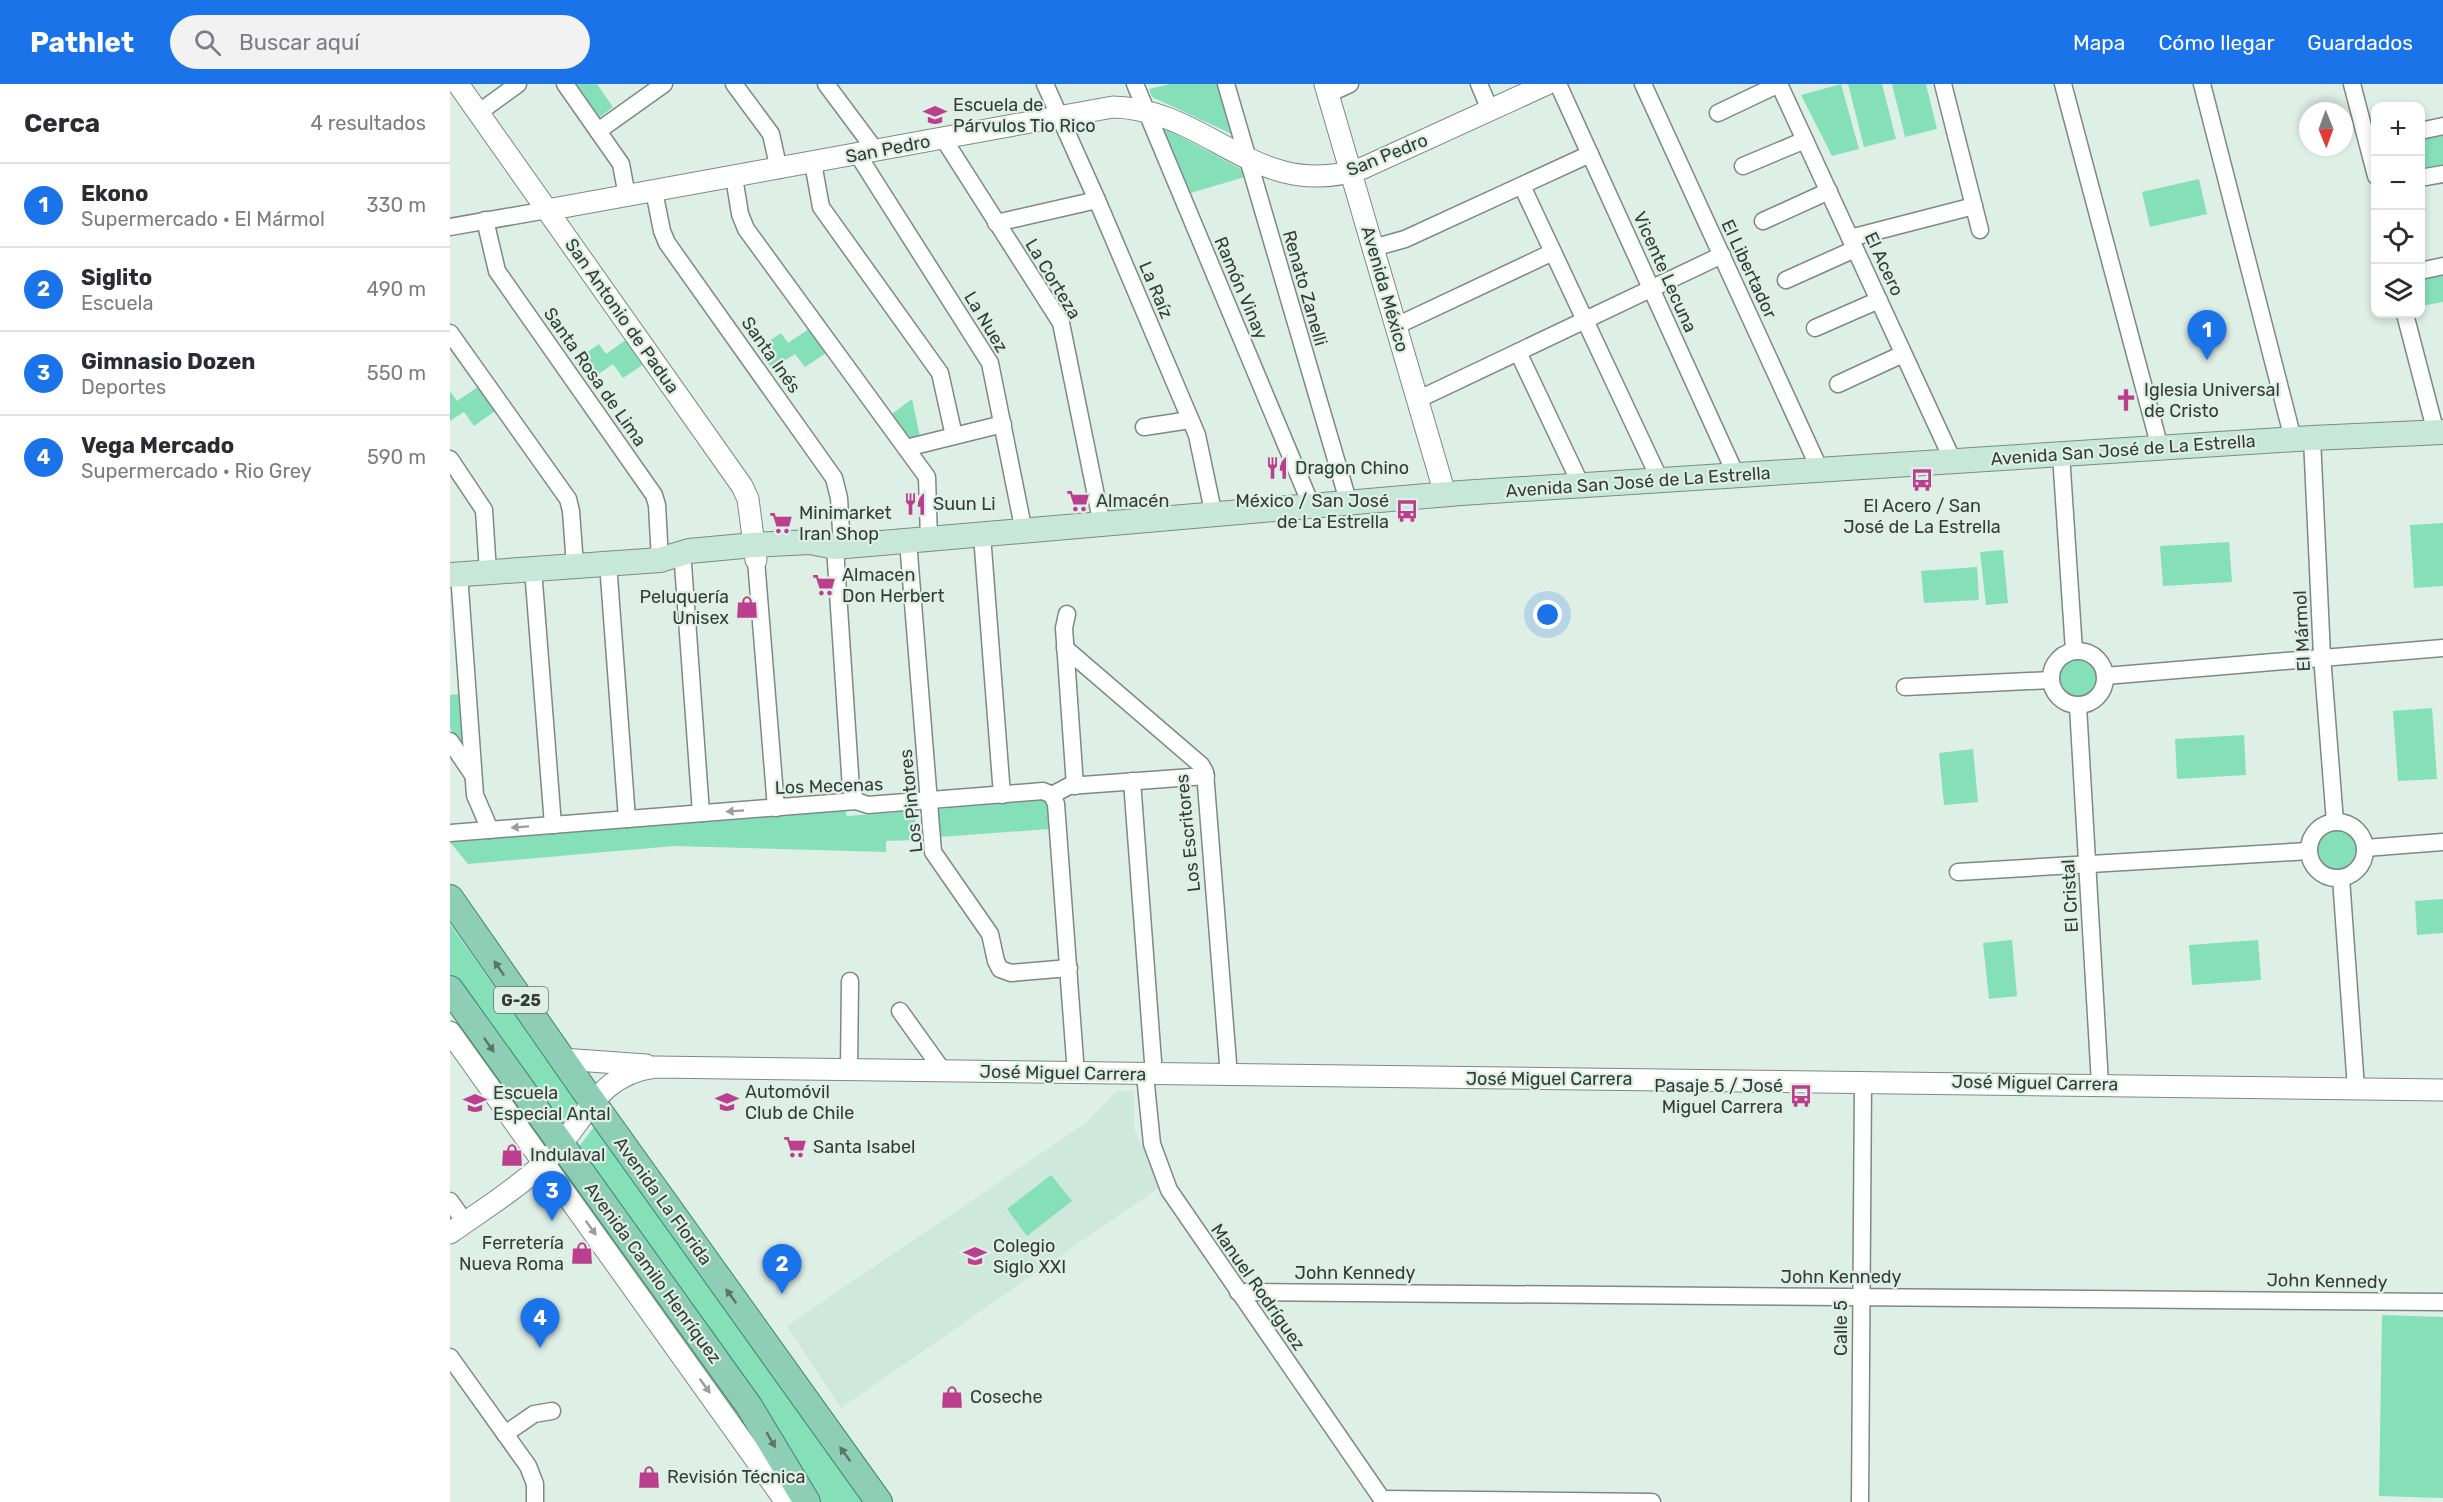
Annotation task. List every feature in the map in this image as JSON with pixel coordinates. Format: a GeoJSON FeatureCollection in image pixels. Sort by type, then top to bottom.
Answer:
{"type":"FeatureCollection","features":[{"type":"Feature","properties":{"kind":"main road","name":"Avenida San José de La Estrella"},"geometry":{"type":"LineString","coordinates":[[454,574],[608,563],[672,562],[690,550],[755,552],[810,542],[838,547],[1214,516],[1445,494],[2440,432]]}},
{"type":"Feature","properties":{"kind":"main road","name":"Avenida La Florida"},"geometry":{"type":"LineString","coordinates":[[450,898],[592,1102],[879,1502]]}},
{"type":"Feature","properties":{"kind":"main road","name":"Avenida Camilo Henríquez"},"geometry":{"type":"LineString","coordinates":[[452,993],[552,1154],[749,1406],[807,1502]]}},
{"type":"Feature","properties":{"kind":"street","name":"San Antonio de Padua"},"geometry":{"type":"LineString","coordinates":[[458,84],[742,486],[748,500],[755,552]]}},
{"type":"Feature","properties":{"kind":"street"},"geometry":{"type":"LineString","coordinates":[[478,113],[518,84]]}},
{"type":"Feature","properties":{"kind":"street"},"geometry":{"type":"LineString","coordinates":[[565,84],[621,164],[627,196]]}},
{"type":"Feature","properties":{"kind":"street"},"geometry":{"type":"LineString","coordinates":[[598,131],[664,84]]}},
{"type":"Feature","properties":{"kind":"street"},"geometry":{"type":"LineString","coordinates":[[734,84],[768,130],[779,170]]}},
{"type":"Feature","properties":{"kind":"street","name":"La Nuez"},"geometry":{"type":"LineString","coordinates":[[826,84],[990,363],[1024,532]]}},
{"type":"Feature","properties":{"kind":"street","name":"La Raíz"},"geometry":{"type":"LineString","coordinates":[[1045,84],[1197,435],[1214,516]]}},
{"type":"Feature","properties":{"kind":"street","name":"Ramón Vinay"},"geometry":{"type":"LineString","coordinates":[[1135,84],[1312,507]]}},
{"type":"Feature","properties":{"kind":"street","name":"Renato Zanelli"},"geometry":{"type":"LineString","coordinates":[[1226,84],[1348,504]]}},
{"type":"Feature","properties":{"kind":"street"},"geometry":{"type":"LineString","coordinates":[[1326,89],[1350,84]]}},
{"type":"Feature","properties":{"kind":"street"},"geometry":{"type":"LineString","coordinates":[[1479,84],[1490,110]]}},
{"type":"Feature","properties":{"kind":"street","name":"San Pedro"},"geometry":{"type":"LineString","coordinates":[[450,227],[779,170],[1113,107],[1145,110],[1170,118],[1274,171],[1291,175],[1330,176],[1351,172],[1546,84]]}},
{"type":"Feature","properties":{"kind":"street","name":"Vicente Lecuna"},"geometry":{"type":"LineString","coordinates":[[1558,84],[1736,475]]}},
{"type":"Feature","properties":{"kind":"street","name":"El Libertador"},"geometry":{"type":"LineString","coordinates":[[1643,84],[1820,470]]}},
{"type":"Feature","properties":{"kind":"street"},"geometry":{"type":"LineString","coordinates":[[1718,113],[1779,84]]}},
{"type":"Feature","properties":{"kind":"street","name":"El Acero"},"geometry":{"type":"LineString","coordinates":[[1779,84],[1953,461]]}},
{"type":"Feature","properties":{"kind":"street"},"geometry":{"type":"LineString","coordinates":[[1943,84],[1980,230]]}},
{"type":"Feature","properties":{"kind":"street"},"geometry":{"type":"LineString","coordinates":[[2063,84],[2160,448]]}},
{"type":"Feature","properties":{"kind":"street","name":"El Mármol"},"geometry":{"type":"LineString","coordinates":[[2202,84],[2303,439],[2335,822]]}},
{"type":"Feature","properties":{"kind":"street"},"geometry":{"type":"LineString","coordinates":[[2352,84],[2371,140]]}},
{"type":"Feature","properties":{"kind":"street","name":"Avenida México"},"geometry":{"type":"LineString","coordinates":[[1326,89],[1445,494]]}},
{"type":"Feature","properties":{"kind":"street"},"geometry":{"type":"LineString","coordinates":[[2425,129],[2443,126]]}},
{"type":"Feature","properties":{"kind":"street","name":"La Corteza"},"geometry":{"type":"LineString","coordinates":[[944,138],[1061,323],[1102,525]]}},
{"type":"Feature","properties":{"kind":"street"},"geometry":{"type":"LineString","coordinates":[[1743,166],[1805,140]]}},
{"type":"Feature","properties":{"kind":"street"},"geometry":{"type":"LineString","coordinates":[[1373,248],[1393,244],[1590,154]]}},
{"type":"Feature","properties":{"kind":"street"},"geometry":{"type":"LineString","coordinates":[[813,163],[821,207],[940,373],[954,436]]}},
{"type":"Feature","properties":{"kind":"street"},"geometry":{"type":"LineString","coordinates":[[2425,177],[2443,174]]}},
{"type":"Feature","properties":{"kind":"street","name":"Los Pintores"},"geometry":{"type":"LineString","coordinates":[[734,177],[740,214],[746,229],[927,477],[919,540],[928,800],[933,852],[990,934],[1000,969],[1011,973],[1069,968]]}},
{"type":"Feature","properties":{"kind":"street"},"geometry":{"type":"LineString","coordinates":[[1522,186],[1660,480]]}},
{"type":"Feature","properties":{"kind":"street","name":"Santa Inés"},"geometry":{"type":"LineString","coordinates":[[654,191],[662,231],[667,243],[834,478],[839,498],[838,547],[851,789],[856,801]]}},
{"type":"Feature","properties":{"kind":"street"},"geometry":{"type":"LineString","coordinates":[[1763,221],[1828,191]]}},
{"type":"Feature","properties":{"kind":"street"},"geometry":{"type":"LineString","coordinates":[[996,223],[1097,200]]}},
{"type":"Feature","properties":{"kind":"street"},"geometry":{"type":"LineString","coordinates":[[1786,280],[1852,243],[1974,206]]}},
{"type":"Feature","properties":{"kind":"street","name":"Santa Rosa de Lima"},"geometry":{"type":"LineString","coordinates":[[485,220],[496,272],[654,495],[672,562],[701,813]]}},
{"type":"Feature","properties":{"kind":"street"},"geometry":{"type":"LineString","coordinates":[[1396,326],[1553,252]]}},
{"type":"Feature","properties":{"kind":"street"},"geometry":{"type":"LineString","coordinates":[[1417,400],[1722,255]]}},
{"type":"Feature","properties":{"kind":"street"},"geometry":{"type":"LineString","coordinates":[[2425,270],[2443,266]]}},
{"type":"Feature","properties":{"kind":"street"},"geometry":{"type":"LineString","coordinates":[[1815,328],[1879,300]]}},
{"type":"Feature","properties":{"kind":"street"},"geometry":{"type":"LineString","coordinates":[[2406,318],[2440,432]]}},
{"type":"Feature","properties":{"kind":"street"},"geometry":{"type":"LineString","coordinates":[[450,333],[567,499],[571,511],[574,566]]}},
{"type":"Feature","properties":{"kind":"street"},"geometry":{"type":"LineString","coordinates":[[1518,352],[1581,485]]}},
{"type":"Feature","properties":{"kind":"street"},"geometry":{"type":"LineString","coordinates":[[1838,384],[1904,354]]}},
{"type":"Feature","properties":{"kind":"street"},"geometry":{"type":"LineString","coordinates":[[1144,427],[1190,420]]}},
{"type":"Feature","properties":{"kind":"street"},"geometry":{"type":"LineString","coordinates":[[906,448],[1003,424]]}},
{"type":"Feature","properties":{"kind":"street"},"geometry":{"type":"LineString","coordinates":[[2061,454],[2074,651]]}},
{"type":"Feature","properties":{"kind":"street"},"geometry":{"type":"LineString","coordinates":[[450,459],[484,510],[488,572]]}},
{"type":"Feature","properties":{"kind":"street"},"geometry":{"type":"LineString","coordinates":[[982,535],[1002,795]]}},
{"type":"Feature","properties":{"kind":"street"},"geometry":{"type":"LineString","coordinates":[[755,552],[776,808]]}},
{"type":"Feature","properties":{"kind":"street"},"geometry":{"type":"LineString","coordinates":[[608,563],[627,819]]}},
{"type":"Feature","properties":{"kind":"street"},"geometry":{"type":"LineString","coordinates":[[533,569],[553,825]]}},
{"type":"Feature","properties":{"kind":"street"},"geometry":{"type":"LineString","coordinates":[[454,574],[475,795],[490,830]]}},
{"type":"Feature","properties":{"kind":"street"},"geometry":{"type":"LineString","coordinates":[[1066,614],[1065,648],[1075,786]]}},
{"type":"Feature","properties":{"kind":"street","name":"Los Escritores"},"geometry":{"type":"LineString","coordinates":[[1065,648],[1202,765],[1206,776],[1229,1076]]}},
{"type":"Feature","properties":{"kind":"street"},"geometry":{"type":"LineString","coordinates":[[2105,676],[2322,656],[2443,648]]}},
{"type":"Feature","properties":{"kind":"street"},"geometry":{"type":"LineString","coordinates":[[2074,651],[2091,654],[2103,667],[2105,676],[2101,693],[2095,700],[2078,706],[2061,700],[2055,693],[2051,680],[2053,667],[2058,660],[2074,651]]}},
{"type":"Feature","properties":{"kind":"street"},"geometry":{"type":"LineString","coordinates":[[1905,687],[2051,680]]}},
{"type":"Feature","properties":{"kind":"street","name":"El Cristal"},"geometry":{"type":"LineString","coordinates":[[2078,706],[2100,1084]]}},
{"type":"Feature","properties":{"kind":"street"},"geometry":{"type":"LineString","coordinates":[[450,741],[474,776]]}},
{"type":"Feature","properties":{"kind":"street","name":"Los Mecenas"},"geometry":{"type":"LineString","coordinates":[[450,833],[856,801],[868,805],[1043,791],[1052,795],[1063,788],[1075,786],[1206,776]]}},
{"type":"Feature","properties":{"kind":"street","name":"Manuel Rodríguez"},"geometry":{"type":"LineString","coordinates":[[1132,782],[1150,1075],[1149,1126],[1162,1176],[1177,1203],[1383,1500]]}},
{"type":"Feature","properties":{"kind":"street"},"geometry":{"type":"LineString","coordinates":[[1052,795],[1056,804],[1076,1074]]}},
{"type":"Feature","properties":{"kind":"street"},"geometry":{"type":"LineString","coordinates":[[2335,822],[2354,827],[2360,834],[2365,848],[2363,862],[2358,870],[2341,878],[2332,878],[2316,869],[2309,851],[2313,836],[2319,829],[2335,822]]}},
{"type":"Feature","properties":{"kind":"street"},"geometry":{"type":"LineString","coordinates":[[2365,848],[2443,842]]}},
{"type":"Feature","properties":{"kind":"street"},"geometry":{"type":"LineString","coordinates":[[1958,872],[2309,851]]}},
{"type":"Feature","properties":{"kind":"street"},"geometry":{"type":"LineString","coordinates":[[2341,878],[2356,1088]]}},
{"type":"Feature","properties":{"kind":"street"},"geometry":{"type":"LineString","coordinates":[[849,1070],[850,981]]}},
{"type":"Feature","properties":{"kind":"street"},"geometry":{"type":"LineString","coordinates":[[900,1011],[943,1071]]}},
{"type":"Feature","properties":{"kind":"street","name":"Avenida Camilo Henríquez"},"geometry":{"type":"LineString","coordinates":[[450,1032],[552,1154],[786,1502]]}},
{"type":"Feature","properties":{"kind":"street","name":"José Miguel Carrera"},"geometry":{"type":"LineString","coordinates":[[562,1059],[620,1061],[655,1067],[1076,1074],[2443,1089]]}},
{"type":"Feature","properties":{"kind":"street","name":"José Miguel Carrera"},"geometry":{"type":"LineString","coordinates":[[458,1228],[552,1154],[592,1102],[620,1078],[637,1070],[655,1067]]}},
{"type":"Feature","properties":{"kind":"street","name":"Calle 5"},"geometry":{"type":"LineString","coordinates":[[1860,1502],[1863,1082]]}},
{"type":"Feature","properties":{"kind":"street"},"geometry":{"type":"LineString","coordinates":[[450,1201],[458,1228]]}},
{"type":"Feature","properties":{"kind":"street","name":"John Kennedy"},"geometry":{"type":"LineString","coordinates":[[1238,1292],[2443,1302]]}},
{"type":"Feature","properties":{"kind":"street"},"geometry":{"type":"LineString","coordinates":[[450,1357],[531,1472],[535,1484],[535,1502]]}},
{"type":"Feature","properties":{"kind":"street"},"geometry":{"type":"LineString","coordinates":[[505,1434],[537,1412],[552,1412]]}},
{"type":"Feature","properties":{"kind":"street"},"geometry":{"type":"LineString","coordinates":[[1383,1500],[1652,1502]]}},
{"type":"Feature","properties":{"kind":"shaded area","name":"Colegio Siglo XXI"},"geometry":{"type":"Polygon","coordinates":[[[1117,1091],[1134,1091],[1134,1129],[1161,1186],[841,1408],[787,1326],[1086,1123],[1117,1091]]]}},
{"type":"Feature","properties":{"kind":"green space"},"geometry":{"type":"Polygon","coordinates":[[[572,84],[597,84],[613,107],[597,119],[572,84]]]}},
{"type":"Feature","properties":{"kind":"green space"},"geometry":{"type":"Polygon","coordinates":[[[1170,84],[1220,84],[1236,136],[1152,97],[1149,89],[1170,84]]]}},
{"type":"Feature","properties":{"kind":"green space"},"geometry":{"type":"Polygon","coordinates":[[[1841,84],[1859,149],[1832,156],[1801,95],[1841,84]]]}},
{"type":"Feature","properties":{"kind":"green space"},"geometry":{"type":"Polygon","coordinates":[[[1848,84],[1882,84],[1896,139],[1864,147],[1848,84]]]}},
{"type":"Feature","properties":{"kind":"green space"},"geometry":{"type":"Polygon","coordinates":[[[1892,84],[1926,84],[1937,129],[1905,137],[1892,84]]]}},
{"type":"Feature","properties":{"kind":"green space"},"geometry":{"type":"Polygon","coordinates":[[[1155,123],[1243,170],[1245,177],[1187,194],[1155,123]]]}},
{"type":"Feature","properties":{"kind":"green space"},"geometry":{"type":"Polygon","coordinates":[[[2443,133],[2443,169],[2425,172],[2425,136],[2443,133]]]}},
{"type":"Feature","properties":{"kind":"green space"},"geometry":{"type":"Polygon","coordinates":[[[2199,179],[2207,214],[2150,227],[2142,192],[2199,179]]]}},
{"type":"Feature","properties":{"kind":"green space"},"geometry":{"type":"Polygon","coordinates":[[[2443,274],[2443,302],[2425,305],[2425,277],[2443,274]]]}},
{"type":"Feature","properties":{"kind":"green space"},"geometry":{"type":"Polygon","coordinates":[[[813,326],[829,351],[805,367],[795,354],[772,369],[758,349],[781,333],[788,343],[813,326]]]}},
{"type":"Feature","properties":{"kind":"green space"},"geometry":{"type":"Polygon","coordinates":[[[630,337],[647,362],[623,378],[613,364],[590,380],[576,360],[599,344],[606,354],[630,337]]]}},
{"type":"Feature","properties":{"kind":"green space"},"geometry":{"type":"Polygon","coordinates":[[[481,385],[498,409],[474,426],[464,412],[450,421],[450,391],[457,401],[481,385]]]}},
{"type":"Feature","properties":{"kind":"green space"},"geometry":{"type":"Polygon","coordinates":[[[912,399],[920,437],[905,442],[889,416],[912,399]]]}},
{"type":"Feature","properties":{"kind":"green space"},"geometry":{"type":"Polygon","coordinates":[[[2443,523],[2443,586],[2414,588],[2410,525],[2443,523]]]}},
{"type":"Feature","properties":{"kind":"green space"},"geometry":{"type":"Polygon","coordinates":[[[2229,542],[2232,582],[2163,586],[2160,546],[2229,542]]]}},
{"type":"Feature","properties":{"kind":"green space"},"geometry":{"type":"Polygon","coordinates":[[[2003,550],[2008,603],[1986,605],[1980,552],[2003,550]]]}},
{"type":"Feature","properties":{"kind":"green space"},"geometry":{"type":"Polygon","coordinates":[[[1977,567],[1979,600],[1924,603],[1921,571],[1977,567]]]}},
{"type":"Feature","properties":{"kind":"green space"},"geometry":{"type":"Polygon","coordinates":[[[2078,659],[2086,660],[2092,665],[2097,671],[2097,687],[2092,693],[2086,698],[2078,699],[2070,698],[2064,693],[2059,687],[2058,679],[2059,671],[2064,665],[2070,660],[2078,659]]]}},
{"type":"Feature","properties":{"kind":"green space"},"geometry":{"type":"Polygon","coordinates":[[[460,694],[465,751],[450,728],[450,695],[460,694]]]}},
{"type":"Feature","properties":{"kind":"green space"},"geometry":{"type":"Polygon","coordinates":[[[2432,708],[2437,779],[2398,781],[2393,711],[2432,708]]]}},
{"type":"Feature","properties":{"kind":"green space"},"geometry":{"type":"Polygon","coordinates":[[[2244,735],[2246,775],[2177,779],[2175,739],[2244,735]]]}},
{"type":"Feature","properties":{"kind":"green space"},"geometry":{"type":"Polygon","coordinates":[[[1973,749],[1978,802],[1944,805],[1939,753],[1973,749]]]}},
{"type":"Feature","properties":{"kind":"green space"},"geometry":{"type":"Polygon","coordinates":[[[1047,800],[1049,829],[939,837],[937,809],[1047,800]]]}},
{"type":"Feature","properties":{"kind":"green space"},"geometry":{"type":"Polygon","coordinates":[[[845,811],[847,816],[915,811],[916,840],[886,841],[886,852],[674,846],[468,864],[450,842],[845,811]]]}},
{"type":"Feature","properties":{"kind":"green space"},"geometry":{"type":"Polygon","coordinates":[[[2337,828],[2353,835],[2360,851],[2353,867],[2337,874],[2321,867],[2314,851],[2321,835],[2337,828]]]}},
{"type":"Feature","properties":{"kind":"green space"},"geometry":{"type":"Polygon","coordinates":[[[2443,899],[2443,933],[2417,935],[2415,901],[2443,899]]]}},
{"type":"Feature","properties":{"kind":"green space"},"geometry":{"type":"Polygon","coordinates":[[[450,924],[577,1103],[557,1127],[450,978],[450,924]]]}},
{"type":"Feature","properties":{"kind":"green space"},"geometry":{"type":"Polygon","coordinates":[[[2012,940],[2017,996],[1989,999],[1983,943],[2012,940]]]}},
{"type":"Feature","properties":{"kind":"green space"},"geometry":{"type":"Polygon","coordinates":[[[2258,940],[2261,980],[2192,985],[2189,945],[2258,940]]]}},
{"type":"Feature","properties":{"kind":"green space"},"geometry":{"type":"Polygon","coordinates":[[[594,1127],[866,1502],[816,1502],[574,1153],[594,1127]]]}},
{"type":"Feature","properties":{"kind":"green space"},"geometry":{"type":"Polygon","coordinates":[[[1051,1175],[1072,1201],[1027,1236],[1007,1209],[1051,1175]]]}},
{"type":"Feature","properties":{"kind":"green space"},"geometry":{"type":"Polygon","coordinates":[[[2382,1315],[2443,1317],[2443,1498],[2379,1496],[2382,1315]]]}},
{"type":"Feature","properties":{"kind":"place","name":"Escuela de Párvulos Tio Rico"},"geometry":{"type":"Point","coordinates":[935,115]}},
{"type":"Feature","properties":{"kind":"place","name":"Ekono"},"geometry":{"type":"Point","coordinates":[2207,360]}},
{"type":"Feature","properties":{"kind":"place","name":"Iglesia Universal de Cristo"},"geometry":{"type":"Point","coordinates":[2126,400]}},
{"type":"Feature","properties":{"kind":"place","name":"Dragon Chino"},"geometry":{"type":"Point","coordinates":[1277,468]}},
{"type":"Feature","properties":{"kind":"place","name":"El Acero / San José de La Estrella"},"geometry":{"type":"Point","coordinates":[1922,480]}},
{"type":"Feature","properties":{"kind":"place","name":"Almacén"},"geometry":{"type":"Point","coordinates":[1078,501]}},
{"type":"Feature","properties":{"kind":"place","name":"Suun Li"},"geometry":{"type":"Point","coordinates":[915,504]}},
{"type":"Feature","properties":{"kind":"place","name":"México / San José de La Estrella"},"geometry":{"type":"Point","coordinates":[1407,511]}},
{"type":"Feature","properties":{"kind":"place","name":"Minimarket Iran Shop"},"geometry":{"type":"Point","coordinates":[781,523]}},
{"type":"Feature","properties":{"kind":"place","name":"Almacen Don Herbert"},"geometry":{"type":"Point","coordinates":[824,585]}},
{"type":"Feature","properties":{"kind":"place","name":"Peluquería Unisex"},"geometry":{"type":"Point","coordinates":[747,607]}},
{"type":"Feature","properties":{"kind":"place","name":"Pasaje 5 / José Miguel Carrera"},"geometry":{"type":"Point","coordinates":[1801,1096]}},
{"type":"Feature","properties":{"kind":"place","name":"Automóvil Club de Chile"},"geometry":{"type":"Point","coordinates":[727,1102]}},
{"type":"Feature","properties":{"kind":"place","name":"Escuela Especial Antal"},"geometry":{"type":"Point","coordinates":[475,1103]}},
{"type":"Feature","properties":{"kind":"place","name":"Santa Isabel"},"geometry":{"type":"Point","coordinates":[795,1147]}},
{"type":"Feature","properties":{"kind":"place","name":"Indulaval"},"geometry":{"type":"Point","coordinates":[512,1155]}},
{"type":"Feature","properties":{"kind":"place","name":"Gimnasio Dozen"},"geometry":{"type":"Point","coordinates":[552,1221]}},
{"type":"Feature","properties":{"kind":"place","name":"Ferretería Nueva Roma"},"geometry":{"type":"Point","coordinates":[582,1253]}},
{"type":"Feature","properties":{"kind":"place","name":"Colegio Siglo XXI"},"geometry":{"type":"Point","coordinates":[975,1256]}},
{"type":"Feature","properties":{"kind":"place","name":"Siglito"},"geometry":{"type":"Point","coordinates":[782,1294]}},
{"type":"Feature","properties":{"kind":"place","name":"Vega Mercado"},"geometry":{"type":"Point","coordinates":[540,1348]}},
{"type":"Feature","properties":{"kind":"place","name":"Coseche"},"geometry":{"type":"Point","coordinates":[952,1397]}},
{"type":"Feature","properties":{"kind":"place","name":"Revisión Técnica"},"geometry":{"type":"Point","coordinates":[649,1477]}}]}
